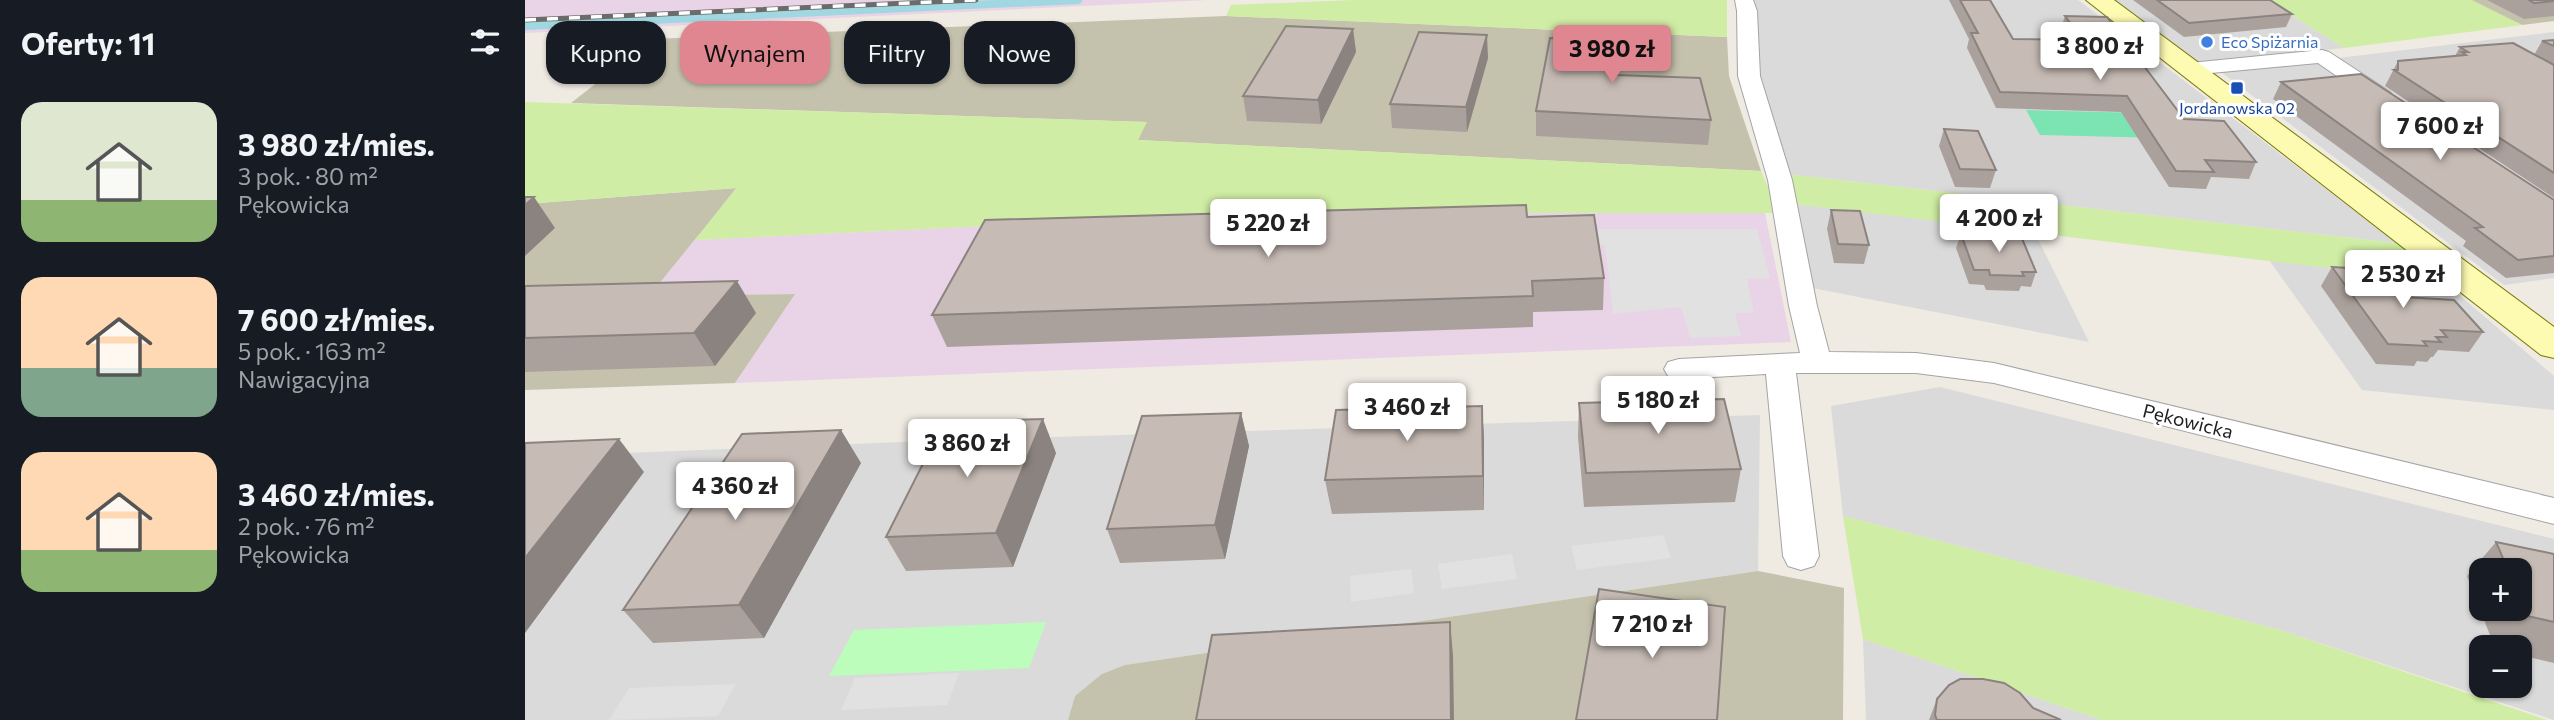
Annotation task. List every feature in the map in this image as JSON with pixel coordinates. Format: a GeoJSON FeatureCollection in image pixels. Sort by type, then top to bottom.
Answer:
{"type":"FeatureCollection","features":[{"type":"Feature","properties":{"kind":"street"},"geometry":{"type":"LineString","coordinates":[[1744,0],[1747,11],[1749,76],[1780,180],[1803,306],[1817,362]]}},
{"type":"Feature","properties":{"kind":"street"},"geometry":{"type":"LineString","coordinates":[[2098,0],[2554,346]]}},
{"type":"Feature","properties":{"kind":"street"},"geometry":{"type":"LineString","coordinates":[[2190,69],[2322,56],[2399,108]]}},
{"type":"Feature","properties":{"kind":"street","name":"Pękowicka"},"geometry":{"type":"LineString","coordinates":[[1679,369],[1817,362],[1916,363],[1994,373],[2554,511]]}},
{"type":"Feature","properties":{"kind":"street"},"geometry":{"type":"LineString","coordinates":[[1780,364],[1801,556]]}},
{"type":"Feature","properties":{"kind":"shaded area"},"geometry":{"type":"Polygon","coordinates":[[[525,0],[1207,0],[773,21],[680,21],[680,26],[666,26],[666,21],[546,21],[546,32],[525,33],[525,0]]]}},
{"type":"Feature","properties":{"kind":"shaded area"},"geometry":{"type":"Polygon","coordinates":[[[1751,0],[2078,0],[2397,243],[1786,174],[1754,67],[1751,0]]]}},
{"type":"Feature","properties":{"kind":"shaded area"},"geometry":{"type":"Polygon","coordinates":[[[2112,0],[2267,0],[2344,48],[2199,64],[2112,0]]]}},
{"type":"Feature","properties":{"kind":"shaded area"},"geometry":{"type":"Polygon","coordinates":[[[2469,0],[2554,0],[2554,21],[2522,25],[2469,0]]]}},
{"type":"Feature","properties":{"kind":"shaded area"},"geometry":{"type":"Polygon","coordinates":[[[1226,16],[1727,37],[1729,76],[1761,171],[1138,140],[1146,122],[571,103],[595,84],[666,84],[666,38],[680,38],[680,84],[830,84],[830,32],[844,31],[844,84],[950,84],[950,27],[964,27],[964,84],[1075,84],[1075,22],[1226,16]]]}},
{"type":"Feature","properties":{"kind":"shaded area"},"geometry":{"type":"Polygon","coordinates":[[[2554,32],[2554,278],[2504,285],[2221,72],[2554,32]]]}},
{"type":"Feature","properties":{"kind":"shaded area"},"geometry":{"type":"Polygon","coordinates":[[[737,188],[649,296],[795,294],[735,383],[525,390],[525,204],[737,188]]]}},
{"type":"Feature","properties":{"kind":"shaded area"},"geometry":{"type":"Polygon","coordinates":[[[1794,204],[2034,231],[2089,342],[1807,287],[1794,204]]]}},
{"type":"Feature","properties":{"kind":"shaded area"},"geometry":{"type":"Polygon","coordinates":[[[1256,213],[1765,213],[1791,342],[735,383],[794,294],[648,297],[695,240],[1256,213]]]}},
{"type":"Feature","properties":{"kind":"shaded area"},"geometry":{"type":"Polygon","coordinates":[[[1527,229],[1757,229],[1770,278],[1747,279],[1754,313],[1735,313],[1741,336],[1690,338],[1681,307],[1613,314],[1605,245],[1529,247],[1527,229]]]}},
{"type":"Feature","properties":{"kind":"shaded area"},"geometry":{"type":"Polygon","coordinates":[[[2269,260],[2444,282],[2554,376],[2554,410],[2362,390],[2269,260]]]}},
{"type":"Feature","properties":{"kind":"shaded area"},"geometry":{"type":"Polygon","coordinates":[[[1940,387],[2554,539],[2554,720],[2487,698],[2532,698],[2532,635],[2469,635],[2469,692],[2280,630],[1843,516],[1831,406],[1940,387]]]}},
{"type":"Feature","properties":{"kind":"shaded area"},"geometry":{"type":"Polygon","coordinates":[[[1760,415],[1758,571],[1125,665],[1075,696],[1068,720],[525,720],[525,457],[929,441],[1760,415]]]}},
{"type":"Feature","properties":{"kind":"shaded area"},"geometry":{"type":"Polygon","coordinates":[[[1663,535],[1671,558],[1577,570],[1571,546],[1663,535]]]}},
{"type":"Feature","properties":{"kind":"shaded area"},"geometry":{"type":"Polygon","coordinates":[[[1512,554],[1517,579],[1442,589],[1438,564],[1512,554]]]}},
{"type":"Feature","properties":{"kind":"shaded area"},"geometry":{"type":"Polygon","coordinates":[[[1411,569],[1414,593],[1351,602],[1350,576],[1411,569]]]}},
{"type":"Feature","properties":{"kind":"shaded area"},"geometry":{"type":"Polygon","coordinates":[[[1758,571],[1844,588],[1843,720],[1068,720],[1075,696],[1102,674],[1125,665],[1758,571]]]}},
{"type":"Feature","properties":{"kind":"shaded area"},"geometry":{"type":"Polygon","coordinates":[[[1863,639],[2102,720],[1866,720],[1863,639]]]}},
{"type":"Feature","properties":{"kind":"shaded area"},"geometry":{"type":"Polygon","coordinates":[[[959,673],[947,705],[841,710],[855,678],[959,673]]]}},
{"type":"Feature","properties":{"kind":"shaded area"},"geometry":{"type":"Polygon","coordinates":[[[736,684],[718,716],[609,720],[629,688],[736,684]]]}},
{"type":"Feature","properties":{"kind":"green space"},"geometry":{"type":"Polygon","coordinates":[[[1353,0],[1727,0],[1727,37],[1226,16],[1231,5],[1353,0]]]}},
{"type":"Feature","properties":{"kind":"green space"},"geometry":{"type":"Polygon","coordinates":[[[2267,0],[2472,0],[2522,25],[2344,48],[2267,0]]]}},
{"type":"Feature","properties":{"kind":"green space"},"geometry":{"type":"Polygon","coordinates":[[[525,102],[1147,122],[1138,140],[1761,171],[1779,213],[1256,213],[695,240],[736,188],[525,204],[525,102]]]}},
{"type":"Feature","properties":{"kind":"green space"},"geometry":{"type":"Polygon","coordinates":[[[2026,110],[2144,113],[2162,138],[2040,135],[2026,110]]]}},
{"type":"Feature","properties":{"kind":"green space"},"geometry":{"type":"Polygon","coordinates":[[[1786,174],[2397,243],[2444,282],[1794,204],[1786,174]]]}},
{"type":"Feature","properties":{"kind":"green space"},"geometry":{"type":"Polygon","coordinates":[[[1843,516],[2280,630],[2469,694],[2469,698],[2482,698],[2547,720],[2102,720],[1863,639],[1843,516]]]}},
{"type":"Feature","properties":{"kind":"green space"},"geometry":{"type":"Polygon","coordinates":[[[1046,622],[1029,668],[829,676],[854,630],[1046,622]]]}},
{"type":"Feature","properties":{"kind":"building"},"geometry":{"type":"Polygon","coordinates":[[[1960,0],[1990,0],[2013,39],[2083,40],[2065,16],[2107,17],[2184,119],[2224,121],[2256,162],[2205,160],[2214,172],[2176,171],[2127,96],[2000,92],[1971,33],[1978,33],[1960,0]]]}},
{"type":"Feature","properties":{"kind":"building"},"geometry":{"type":"Polygon","coordinates":[[[2157,0],[2270,0],[2292,14],[2189,23],[2157,0]]]}},
{"type":"Feature","properties":{"kind":"building"},"geometry":{"type":"Polygon","coordinates":[[[2529,0],[2554,0],[2554,1],[2534,3],[2529,0]]]}},
{"type":"Feature","properties":{"kind":"building"},"geometry":{"type":"Polygon","coordinates":[[[1286,26],[1353,29],[1318,100],[1243,96],[1286,26]]]}},
{"type":"Feature","properties":{"kind":"building"},"geometry":{"type":"Polygon","coordinates":[[[1419,32],[1487,35],[1466,107],[1390,104],[1419,32]]]}},
{"type":"Feature","properties":{"kind":"building"},"geometry":{"type":"Polygon","coordinates":[[[1550,38],[1620,41],[1617,75],[1700,78],[1711,120],[1536,111],[1550,38]]]}},
{"type":"Feature","properties":{"kind":"building"},"geometry":{"type":"Polygon","coordinates":[[[2554,40],[2554,46],[2542,41],[2554,40]]]}},
{"type":"Feature","properties":{"kind":"building"},"geometry":{"type":"Polygon","coordinates":[[[2513,43],[2554,65],[2554,173],[2394,70],[2398,70],[2398,61],[2466,55],[2462,52],[2468,52],[2460,47],[2513,43]]]}},
{"type":"Feature","properties":{"kind":"building"},"geometry":{"type":"Polygon","coordinates":[[[2361,74],[2554,200],[2554,256],[2518,260],[2475,228],[2483,227],[2281,82],[2361,74]]]}},
{"type":"Feature","properties":{"kind":"building"},"geometry":{"type":"Polygon","coordinates":[[[1944,129],[1978,131],[1996,170],[1960,169],[1944,129]]]}},
{"type":"Feature","properties":{"kind":"building"},"geometry":{"type":"Polygon","coordinates":[[[525,197],[534,197],[525,205],[525,197]]]}},
{"type":"Feature","properties":{"kind":"building"},"geometry":{"type":"Polygon","coordinates":[[[1526,205],[1527,217],[1594,215],[1604,278],[1532,281],[1533,296],[932,315],[985,220],[1526,205]]]}},
{"type":"Feature","properties":{"kind":"building"},"geometry":{"type":"Polygon","coordinates":[[[1831,210],[1860,211],[1869,245],[1838,244],[1831,210]]]}},
{"type":"Feature","properties":{"kind":"building"},"geometry":{"type":"Polygon","coordinates":[[[1961,234],[2021,236],[2036,272],[2022,272],[2024,276],[1990,275],[1989,270],[1974,270],[1961,234]]]}},
{"type":"Feature","properties":{"kind":"building"},"geometry":{"type":"Polygon","coordinates":[[[2332,267],[2382,270],[2403,297],[2454,300],[2483,332],[2441,330],[2447,337],[2436,337],[2441,342],[2423,341],[2427,346],[2388,344],[2332,267]]]}},
{"type":"Feature","properties":{"kind":"building"},"geometry":{"type":"Polygon","coordinates":[[[737,281],[694,333],[525,338],[525,286],[737,281]]]}},
{"type":"Feature","properties":{"kind":"building"},"geometry":{"type":"Polygon","coordinates":[[[1724,399],[1741,469],[1586,473],[1579,403],[1724,399]]]}},
{"type":"Feature","properties":{"kind":"building"},"geometry":{"type":"Polygon","coordinates":[[[1482,406],[1483,476],[1325,480],[1336,410],[1482,406]]]}},
{"type":"Feature","properties":{"kind":"building"},"geometry":{"type":"Polygon","coordinates":[[[1241,413],[1215,525],[1107,529],[1142,416],[1241,413]]]}},
{"type":"Feature","properties":{"kind":"building"},"geometry":{"type":"Polygon","coordinates":[[[1043,419],[996,533],[886,537],[944,422],[1043,419]]]}},
{"type":"Feature","properties":{"kind":"building"},"geometry":{"type":"Polygon","coordinates":[[[841,430],[739,605],[623,610],[742,434],[841,430]]]}},
{"type":"Feature","properties":{"kind":"building"},"geometry":{"type":"Polygon","coordinates":[[[619,439],[525,558],[525,443],[619,439]]]}},
{"type":"Feature","properties":{"kind":"building"},"geometry":{"type":"Polygon","coordinates":[[[2496,542],[2554,554],[2554,622],[2532,617],[2532,558],[2503,558],[2496,542]]]}},
{"type":"Feature","properties":{"kind":"building"},"geometry":{"type":"Polygon","coordinates":[[[1599,589],[1725,607],[1717,720],[1576,720],[1599,589]]]}},
{"type":"Feature","properties":{"kind":"building"},"geometry":{"type":"Polygon","coordinates":[[[1450,622],[1451,720],[1196,720],[1212,635],[1450,622]]]}},
{"type":"Feature","properties":{"kind":"building"},"geometry":{"type":"Polygon","coordinates":[[[1960,679],[2004,683],[2020,693],[2033,708],[2061,720],[1937,720],[1937,699],[1949,685],[1960,679]]]}},
{"type":"Feature","properties":{"kind":"waterway"},"geometry":{"type":"LineString","coordinates":[[525,26],[1078,0]]}},
{"type":"Feature","properties":{"kind":"railway"},"geometry":{"type":"LineString","coordinates":[[525,20],[976,0]]}},
{"type":"Feature","properties":{"kind":"place","name":"Eco Spiżarnia"},"geometry":{"type":"Point","coordinates":[2207,42]}},
{"type":"Feature","properties":{"kind":"place","name":"Jordanowska 02"},"geometry":{"type":"Point","coordinates":[2237,88]}}]}
